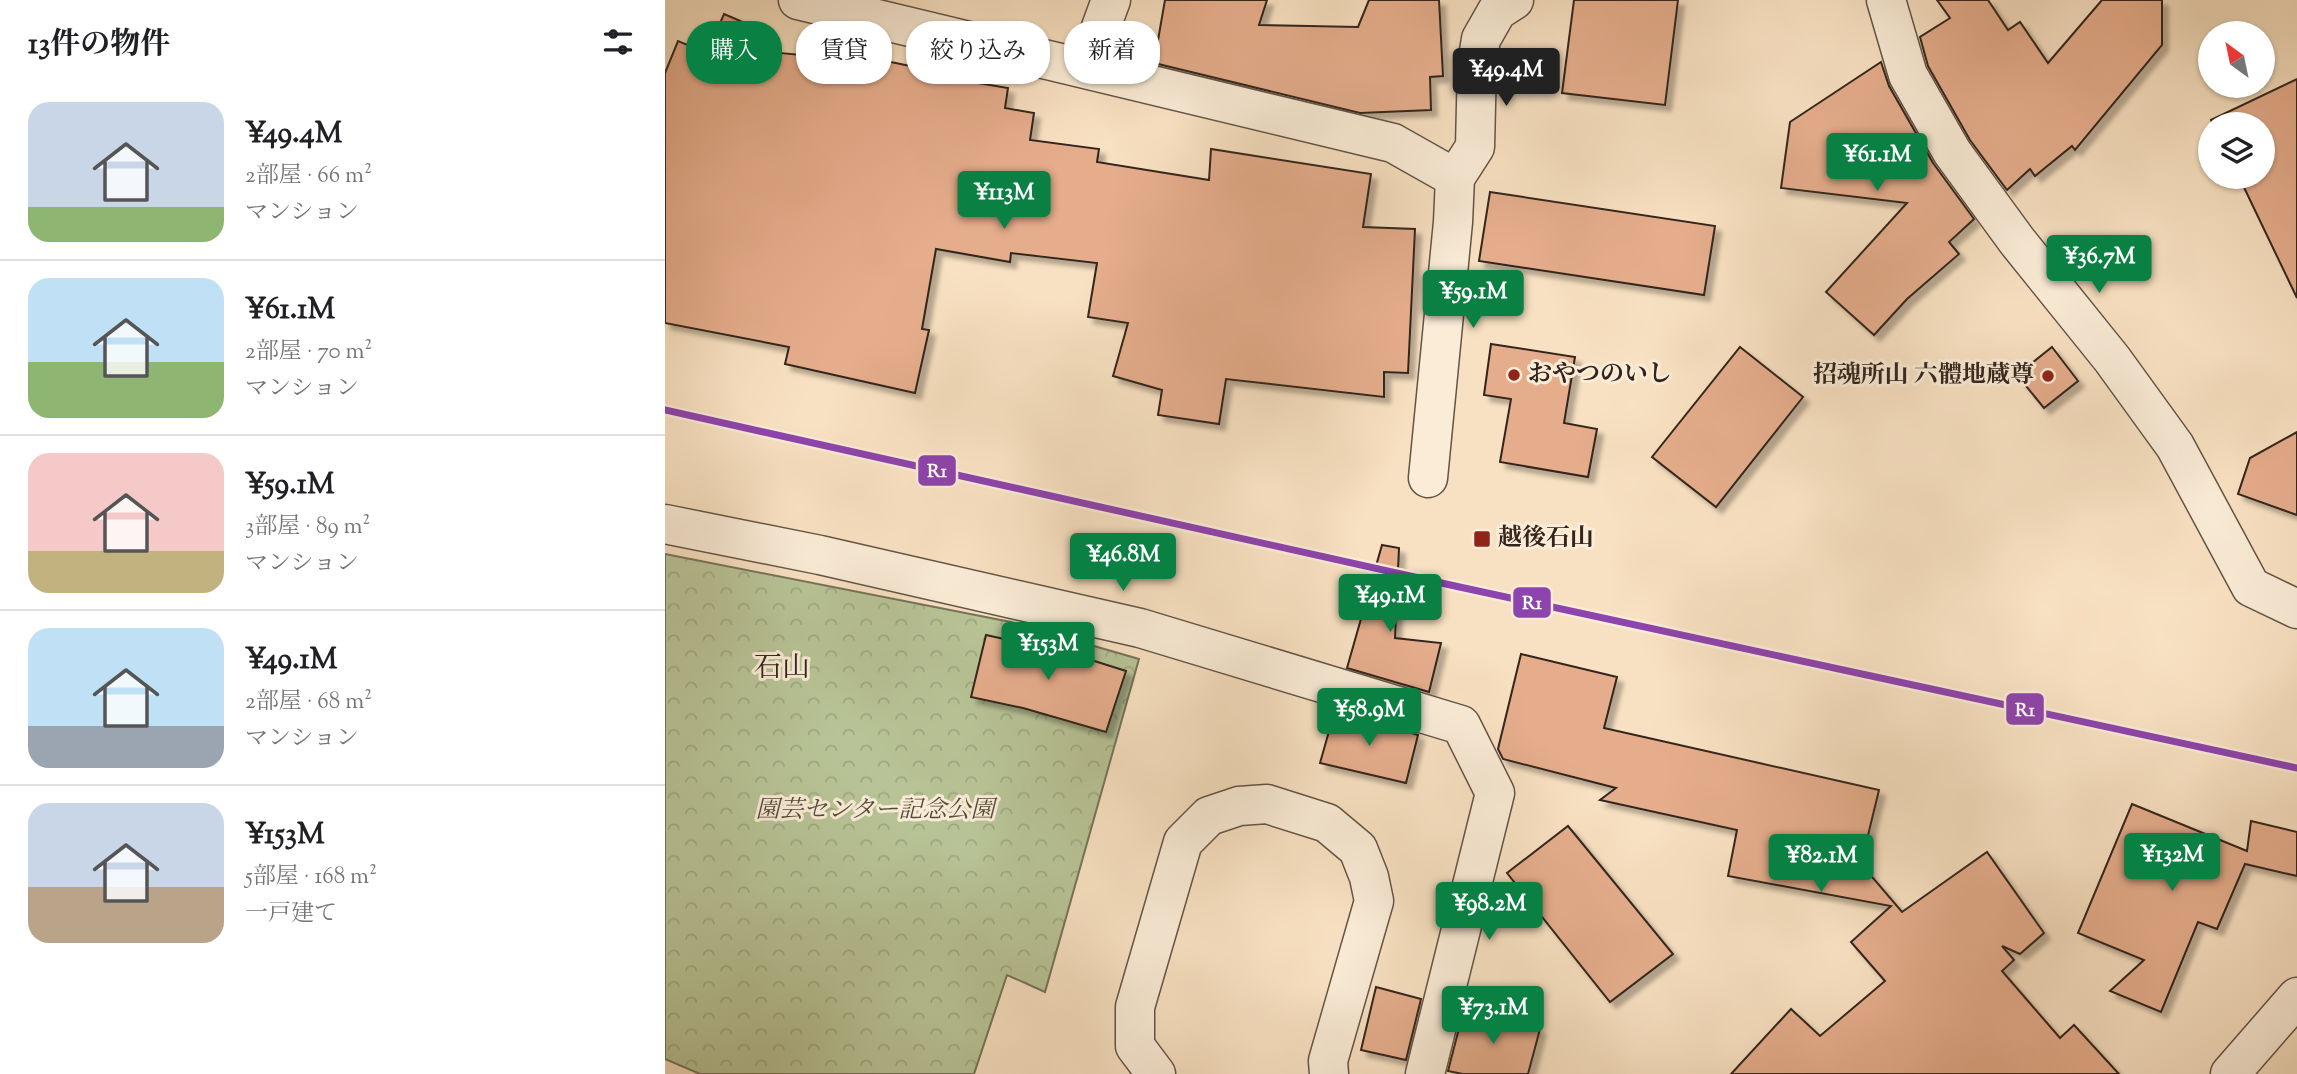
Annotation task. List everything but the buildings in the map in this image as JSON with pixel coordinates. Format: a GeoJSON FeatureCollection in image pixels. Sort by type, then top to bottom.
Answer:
{"type":"FeatureCollection","features":[{"type":"Feature","properties":{"kind":"street"},"geometry":{"type":"LineString","coordinates":[[798,0],[1064,63]]}},
{"type":"Feature","properties":{"kind":"street"},"geometry":{"type":"LineString","coordinates":[[1103,21],[1111,0]]}},
{"type":"Feature","properties":{"kind":"street"},"geometry":{"type":"LineString","coordinates":[[1428,478],[1454,222],[1455,178],[1475,147],[1477,63],[1481,39],[1497,12],[1514,0]]}},
{"type":"Feature","properties":{"kind":"street"},"geometry":{"type":"LineString","coordinates":[[1886,0],[1908,75],[1952,152],[2017,241],[2112,359],[2175,446],[2251,587],[2297,609]]}},
{"type":"Feature","properties":{"kind":"street"},"geometry":{"type":"LineString","coordinates":[[1151,84],[1393,143],[1455,178]]}},
{"type":"Feature","properties":{"kind":"street"},"geometry":{"type":"LineString","coordinates":[[665,524],[820,555],[1140,628],[1461,725],[1495,793],[1425,1074]]}},
{"type":"Feature","properties":{"kind":"street"},"geometry":{"type":"LineString","coordinates":[[1156,1074],[1135,1046],[1135,1007],[1183,842],[1209,816],[1249,805],[1268,804],[1327,823],[1358,849],[1369,877],[1374,901],[1325,1070]]}},
{"type":"Feature","properties":{"kind":"street"},"geometry":{"type":"LineString","coordinates":[[2230,1074],[2297,997]]}},
{"type":"Feature","properties":{"kind":"green space","name":"園芸センター記念公園"},"geometry":{"type":"Polygon","coordinates":[[[665,554],[1011,622],[1139,659],[1045,992],[1007,975],[974,1074],[700,1074],[665,1059],[665,554]]]}},
{"type":"Feature","properties":{"kind":"transit line","name":"R1"},"geometry":{"type":"LineString","coordinates":[[665,410],[1455,586],[2297,768]]}},
{"type":"Feature","properties":{"kind":"place","name":"おやつのいし"},"geometry":{"type":"Point","coordinates":[1514,375]}},
{"type":"Feature","properties":{"kind":"place","name":"招魂所山 六體地蔵尊"},"geometry":{"type":"Point","coordinates":[2048,376]}},
{"type":"Feature","properties":{"kind":"place","name":"越後石山"},"geometry":{"type":"Point","coordinates":[1482,539]}},
{"type":"Feature","properties":{"kind":"district","name":"石山"},"geometry":{"type":"Point","coordinates":[782,669]}}]}
